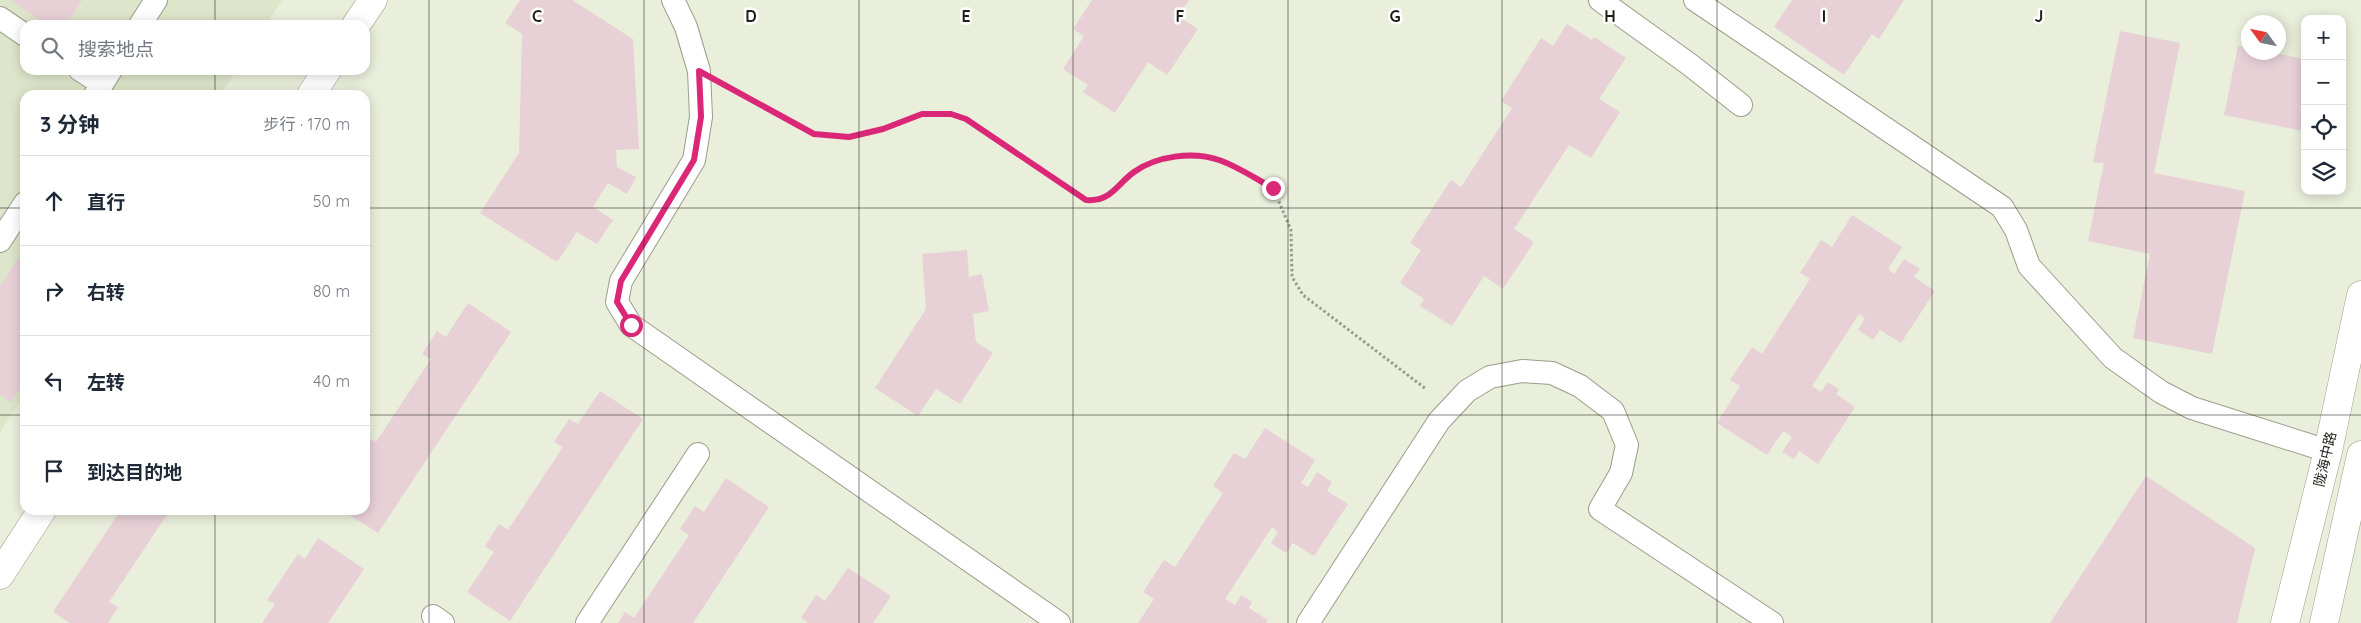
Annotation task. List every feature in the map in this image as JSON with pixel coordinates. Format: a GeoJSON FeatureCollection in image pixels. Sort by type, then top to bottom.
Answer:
{"type":"FeatureCollection","features":[{"type":"Feature","properties":{"kind":"main road"},"geometry":{"type":"LineString","coordinates":[[314,90],[324,75]]}},
{"type":"Feature","properties":{"kind":"main road","name":"陇海中路"},"geometry":{"type":"LineString","coordinates":[[2285,623],[2328,451],[2361,295]]}},
{"type":"Feature","properties":{"kind":"main road"},"geometry":{"type":"LineString","coordinates":[[2324,623],[2361,455]]}},
{"type":"Feature","properties":{"kind":"main road"},"geometry":{"type":"LineString","coordinates":[[0,574],[39,515]]}},
{"type":"Feature","properties":{"kind":"lane"},"geometry":{"type":"LineString","coordinates":[[143,20],[156,0]]}},
{"type":"Feature","properties":{"kind":"lane"},"geometry":{"type":"LineString","coordinates":[[673,0],[686,27],[699,71],[701,117],[694,160],[621,281],[617,302],[631,325],[1059,623]]}},
{"type":"Feature","properties":{"kind":"lane"},"geometry":{"type":"LineString","coordinates":[[1600,0],[1689,64],[1741,105]]}},
{"type":"Feature","properties":{"kind":"lane"},"geometry":{"type":"LineString","coordinates":[[1695,0],[2002,206],[2016,230],[2029,266],[2113,358],[2161,392],[2192,408],[2328,451]]}},
{"type":"Feature","properties":{"kind":"lane"},"geometry":{"type":"LineString","coordinates":[[0,18],[20,32]]}},
{"type":"Feature","properties":{"kind":"lane"},"geometry":{"type":"LineString","coordinates":[[88,75],[102,83]]}},
{"type":"Feature","properties":{"kind":"lane"},"geometry":{"type":"LineString","coordinates":[[0,241],[20,211]]}},
{"type":"Feature","properties":{"kind":"lane"},"geometry":{"type":"LineString","coordinates":[[1308,623],[1439,421],[1467,391],[1490,377],[1522,371],[1552,373],[1580,386],[1613,411],[1627,445],[1621,472],[1600,509],[1772,623]]}},
{"type":"Feature","properties":{"kind":"lane"},"geometry":{"type":"LineString","coordinates":[[587,623],[698,454]]}},
{"type":"Feature","properties":{"kind":"path"},"geometry":{"type":"LineString","coordinates":[[699,71],[814,134],[849,137],[883,129],[922,114],[951,114],[966,119],[1086,200],[1099,201],[1134,172],[1153,162],[1184,155],[1218,159],[1273,188],[1292,230],[1292,277],[1303,296],[1451,408]]}},
{"type":"Feature","properties":{"kind":"shaded area"},"geometry":{"type":"Polygon","coordinates":[[[0,0],[282,0],[269,20],[20,20],[20,75],[234,75],[223,90],[20,90],[20,402],[0,432],[0,0]]]}},
{"type":"Feature","properties":{"kind":"building"},"geometry":{"type":"Polygon","coordinates":[[[11,0],[82,0],[70,19],[39,20],[11,0]]]}},
{"type":"Feature","properties":{"kind":"building"},"geometry":{"type":"Polygon","coordinates":[[[520,0],[572,0],[633,39],[639,149],[616,150],[617,167],[636,177],[627,194],[608,183],[593,207],[613,220],[597,244],[577,232],[557,262],[480,213],[519,153],[522,34],[505,23],[520,0]]]}},
{"type":"Feature","properties":{"kind":"building"},"geometry":{"type":"Polygon","coordinates":[[[1092,0],[1189,0],[1178,16],[1198,29],[1167,75],[1148,62],[1115,113],[1083,92],[1088,85],[1063,69],[1084,36],[1073,29],[1092,0]]]}},
{"type":"Feature","properties":{"kind":"building"},"geometry":{"type":"Polygon","coordinates":[[[1792,0],[1904,0],[1879,39],[1872,34],[1844,75],[1774,27],[1792,0]]]}},
{"type":"Feature","properties":{"kind":"building"},"geometry":{"type":"Polygon","coordinates":[[[1567,24],[1592,40],[1594,37],[1626,58],[1599,99],[1620,112],[1591,158],[1569,145],[1514,229],[1534,242],[1503,289],[1484,276],[1452,326],[1420,306],[1424,299],[1400,283],[1421,250],[1410,243],[1451,180],[1461,187],[1512,108],[1501,101],[1541,38],[1553,46],[1567,24]]]}},
{"type":"Feature","properties":{"kind":"building"},"geometry":{"type":"Polygon","coordinates":[[[2120,31],[2180,43],[2154,173],[2245,191],[2212,354],[2133,338],[2150,254],[2088,241],[2104,163],[2093,162],[2120,31]]]}},
{"type":"Feature","properties":{"kind":"building"},"geometry":{"type":"Polygon","coordinates":[[[2238,46],[2241,47],[2241,60],[2286,60],[2286,55],[2301,58],[2301,131],[2224,115],[2238,46]]]}},
{"type":"Feature","properties":{"kind":"building"},"geometry":{"type":"Polygon","coordinates":[[[1852,215],[1902,247],[1888,269],[1894,274],[1904,259],[1920,269],[1914,277],[1935,291],[1901,343],[1880,330],[1873,340],[1858,330],[1865,318],[1859,314],[1812,386],[1821,392],[1828,382],[1839,389],[1836,394],[1855,407],[1818,464],[1799,451],[1794,459],[1782,452],[1792,437],[1783,431],[1767,455],[1717,423],[1740,386],[1730,380],[1752,347],[1762,354],[1810,279],[1800,273],[1821,240],[1832,247],[1852,215]]]}},
{"type":"Feature","properties":{"kind":"building"},"geometry":{"type":"Polygon","coordinates":[[[967,250],[969,277],[982,274],[989,311],[973,314],[976,342],[993,353],[960,404],[936,389],[918,416],[875,388],[926,309],[922,254],[967,250]]]}},
{"type":"Feature","properties":{"kind":"building"},"geometry":{"type":"Polygon","coordinates":[[[20,256],[20,388],[11,402],[1,395],[0,397],[0,286],[20,256]]]}},
{"type":"Feature","properties":{"kind":"building"},"geometry":{"type":"Polygon","coordinates":[[[468,303],[511,332],[378,533],[350,515],[370,515],[370,439],[376,442],[431,359],[422,354],[437,331],[446,337],[468,303]]]}},
{"type":"Feature","properties":{"kind":"building"},"geometry":{"type":"Polygon","coordinates":[[[600,391],[643,419],[510,621],[467,592],[494,552],[485,546],[499,524],[508,530],[563,447],[554,442],[569,419],[578,424],[600,391]]]}},
{"type":"Feature","properties":{"kind":"building"},"geometry":{"type":"Polygon","coordinates":[[[1265,428],[1315,460],[1301,483],[1308,487],[1317,472],[1332,482],[1327,491],[1348,504],[1314,556],[1293,543],[1286,553],[1271,543],[1278,532],[1272,527],[1225,599],[1235,605],[1241,595],[1252,602],[1249,608],[1268,620],[1266,623],[1138,623],[1154,599],[1143,592],[1164,560],[1175,567],[1223,493],[1213,486],[1234,453],[1245,459],[1265,428]]]}},
{"type":"Feature","properties":{"kind":"building"},"geometry":{"type":"Polygon","coordinates":[[[2146,476],[2255,548],[2237,623],[2050,623],[2146,476]]]}},
{"type":"Feature","properties":{"kind":"building"},"geometry":{"type":"Polygon","coordinates":[[[726,478],[769,507],[693,623],[618,623],[625,612],[634,618],[689,535],[680,529],[695,506],[704,512],[726,478]]]}},
{"type":"Feature","properties":{"kind":"building"},"geometry":{"type":"Polygon","coordinates":[[[118,515],[167,515],[109,602],[118,607],[108,623],[70,623],[53,612],[118,515]]]}},
{"type":"Feature","properties":{"kind":"building"},"geometry":{"type":"Polygon","coordinates":[[[318,538],[364,569],[328,623],[262,623],[275,604],[267,600],[298,554],[305,559],[318,538]]]}},
{"type":"Feature","properties":{"kind":"building"},"geometry":{"type":"Polygon","coordinates":[[[848,568],[891,596],[873,623],[808,623],[801,618],[816,595],[825,601],[848,568]]]}},
{"type":"Feature","properties":{"kind":"route"},"geometry":{"type":"LineString","coordinates":[[631,325],[617,302],[621,281],[694,160],[701,117],[699,71],[814,134],[849,137],[883,129],[922,114],[951,114],[966,119],[1086,200],[1099,201],[1134,172],[1153,162],[1184,155],[1218,159],[1273,188]]}}]}
